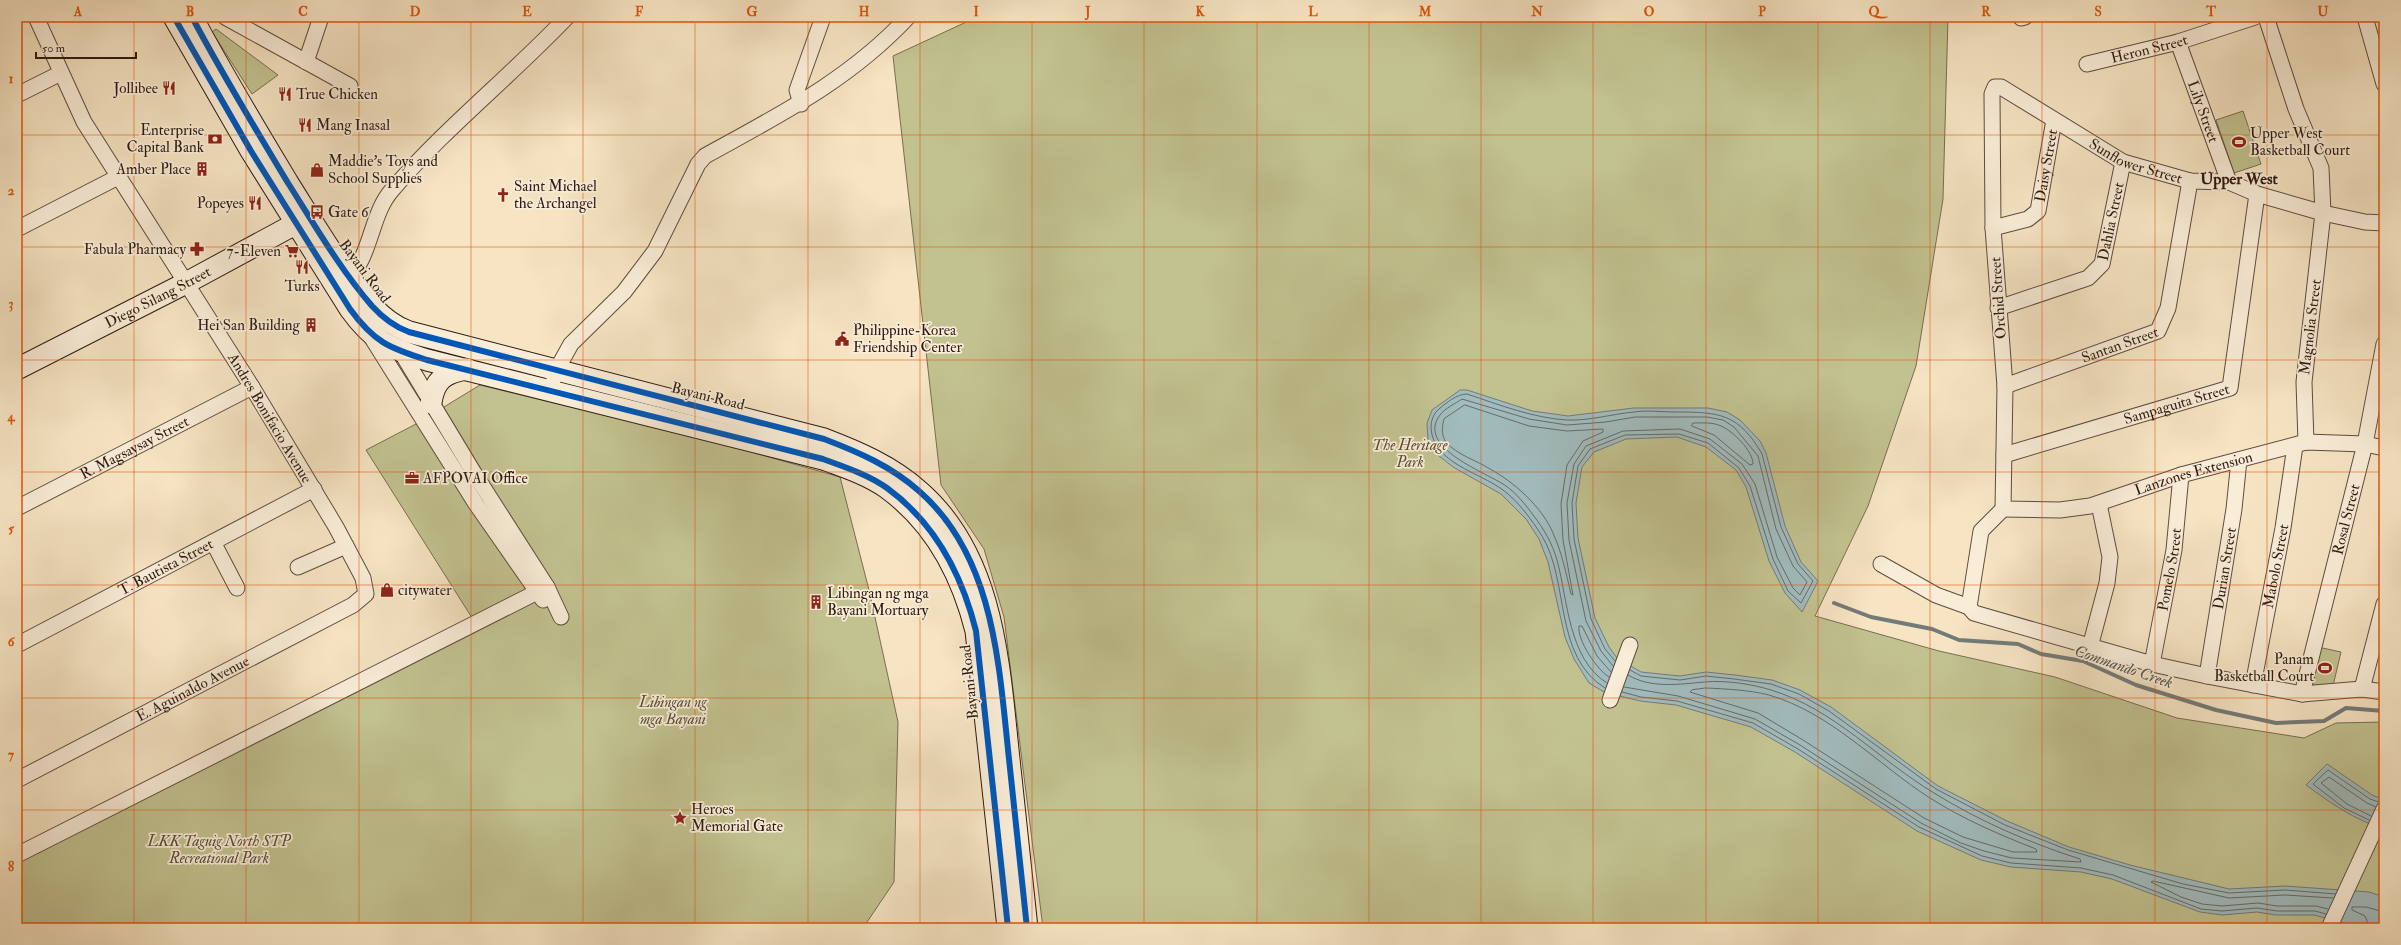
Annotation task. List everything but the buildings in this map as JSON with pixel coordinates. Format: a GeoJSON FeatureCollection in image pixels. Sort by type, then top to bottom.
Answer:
{"type":"FeatureCollection","features":[{"type":"Feature","properties":{"kind":"main road","name":"Bayani Road"},"geometry":{"type":"LineString","coordinates":[[174,17],[230,114],[297,224],[344,283],[402,329],[824,439],[863,454],[895,472],[920,491],[948,522],[972,565],[994,633],[990,666],[1008,928]]}},
{"type":"Feature","properties":{"kind":"main road","name":"Bayani Road"},"geometry":{"type":"LineString","coordinates":[[192,17],[220,70],[306,211],[344,283],[365,328],[387,346],[401,352],[550,392],[824,459],[859,472],[887,488],[908,506],[933,532],[955,569],[970,604],[976,631],[990,666],[1027,928]]}},
{"type":"Feature","properties":{"kind":"main road","name":"Diego Silang Street"},"geometry":{"type":"LineString","coordinates":[[17,369],[186,283],[297,224]]}},
{"type":"Feature","properties":{"kind":"main road"},"geometry":{"type":"LineString","coordinates":[[431,403],[434,389],[440,378],[454,372],[467,369]]}},
{"type":"Feature","properties":{"kind":"street","name":"Andres Bonifacio Avenue"},"geometry":{"type":"LineString","coordinates":[[36,17],[84,122],[252,387],[314,489],[363,578],[366,594]]}},
{"type":"Feature","properties":{"kind":"street"},"geometry":{"type":"LineString","coordinates":[[225,17],[350,86]]}},
{"type":"Feature","properties":{"kind":"street"},"geometry":{"type":"LineString","coordinates":[[306,62],[321,17]]}},
{"type":"Feature","properties":{"kind":"street"},"geometry":{"type":"LineString","coordinates":[[344,283],[359,264],[380,209],[390,191],[567,17]]}},
{"type":"Feature","properties":{"kind":"street"},"geometry":{"type":"LineString","coordinates":[[550,392],[556,370],[571,344],[624,292],[655,251],[698,164],[705,156],[800,104],[840,78],[908,17]]}},
{"type":"Feature","properties":{"kind":"street","name":"Heron Street"},"geometry":{"type":"LineString","coordinates":[[2087,64],[2178,42],[2223,22],[2256,17]]}},
{"type":"Feature","properties":{"kind":"street","name":"Magnolia Street"},"geometry":{"type":"LineString","coordinates":[[2266,17],[2296,109],[2321,168],[2323,213],[2304,382],[2300,444]]}},
{"type":"Feature","properties":{"kind":"street"},"geometry":{"type":"LineString","coordinates":[[2365,17],[2384,84]]}},
{"type":"Feature","properties":{"kind":"street"},"geometry":{"type":"LineString","coordinates":[[800,104],[797,90],[818,19]]}},
{"type":"Feature","properties":{"kind":"street","name":"Lily Street"},"geometry":{"type":"LineString","coordinates":[[2178,42],[2229,182]]}},
{"type":"Feature","properties":{"kind":"street"},"geometry":{"type":"LineString","coordinates":[[17,95],[61,73]]}},
{"type":"Feature","properties":{"kind":"street","name":"Sunflower Street"},"geometry":{"type":"LineString","coordinates":[[1995,87],[2002,86],[2123,162],[2190,181],[2229,182],[2257,194],[2323,213],[2365,222],[2384,223]]}},
{"type":"Feature","properties":{"kind":"street","name":"Orchid Street"},"geometry":{"type":"LineString","coordinates":[[1995,87],[1992,94],[1990,146],[1993,228],[2005,386],[2003,509]]}},
{"type":"Feature","properties":{"kind":"street","name":"Daisy Street"},"geometry":{"type":"LineString","coordinates":[[1993,228],[2028,220],[2038,211],[2054,120]]}},
{"type":"Feature","properties":{"kind":"street","name":"Dahlia Street"},"geometry":{"type":"LineString","coordinates":[[1998,308],[2088,278],[2102,264],[2123,162]]}},
{"type":"Feature","properties":{"kind":"street"},"geometry":{"type":"LineString","coordinates":[[17,229],[118,177]]}},
{"type":"Feature","properties":{"kind":"street","name":"Santan Street"},"geometry":{"type":"LineString","coordinates":[[2005,386],[2158,331],[2168,308],[2190,181]]}},
{"type":"Feature","properties":{"kind":"street","name":"Sampaguita Street"},"geometry":{"type":"LineString","coordinates":[[2004,455],[2230,388],[2257,194]]}},
{"type":"Feature","properties":{"kind":"street"},"geometry":{"type":"LineString","coordinates":[[373,307],[542,590]]}},
{"type":"Feature","properties":{"kind":"street"},"geometry":{"type":"LineString","coordinates":[[365,328],[476,504],[542,590]]}},
{"type":"Feature","properties":{"kind":"street","name":"Rosal Street"},"geometry":{"type":"LineString","coordinates":[[2302,694],[2365,444],[2384,344]]}},
{"type":"Feature","properties":{"kind":"street","name":"R. Magsaysay Street"},"geometry":{"type":"LineString","coordinates":[[17,508],[252,387]]}},
{"type":"Feature","properties":{"kind":"street","name":"Lanzones Extension"},"geometry":{"type":"LineString","coordinates":[[2003,509],[2060,510],[2099,504],[2181,475],[2300,444],[2365,444],[2384,448]]}},
{"type":"Feature","properties":{"kind":"street","name":"Mabolo Street"},"geometry":{"type":"LineString","coordinates":[[2253,685],[2300,444]]}},
{"type":"Feature","properties":{"kind":"street","name":"Durian Street"},"geometry":{"type":"LineString","coordinates":[[2206,676],[2234,509],[2238,460]]}},
{"type":"Feature","properties":{"kind":"street","name":"Pomelo Street"},"geometry":{"type":"LineString","coordinates":[[2152,664],[2174,550],[2181,475]]}},
{"type":"Feature","properties":{"kind":"street","name":"T. Bautista Street"},"geometry":{"type":"LineString","coordinates":[[17,645],[314,489]]}},
{"type":"Feature","properties":{"kind":"street"},"geometry":{"type":"LineString","coordinates":[[2090,647],[2107,583],[2110,558],[2099,504]]}},
{"type":"Feature","properties":{"kind":"street"},"geometry":{"type":"LineString","coordinates":[[1972,610],[1981,531],[2003,509]]}},
{"type":"Feature","properties":{"kind":"street"},"geometry":{"type":"LineString","coordinates":[[213,542],[237,588]]}},
{"type":"Feature","properties":{"kind":"street"},"geometry":{"type":"LineString","coordinates":[[298,567],[346,546]]}},
{"type":"Feature","properties":{"kind":"street"},"geometry":{"type":"LineString","coordinates":[[1881,564],[1936,595],[1972,610],[2090,647],[2152,664],[2302,694],[2362,689],[2384,692]]}},
{"type":"Feature","properties":{"kind":"street"},"geometry":{"type":"LineString","coordinates":[[17,855],[542,590]]}},
{"type":"Feature","properties":{"kind":"street","name":"E. Aguinaldo Avenue"},"geometry":{"type":"LineString","coordinates":[[17,780],[353,605],[366,594]]}},
{"type":"Feature","properties":{"kind":"street"},"geometry":{"type":"LineString","coordinates":[[2362,689],[2384,604]]}},
{"type":"Feature","properties":{"kind":"street"},"geometry":{"type":"LineString","coordinates":[[1610,700],[1630,645]]}},
{"type":"Feature","properties":{"kind":"street"},"geometry":{"type":"LineString","coordinates":[[2329,928],[2384,809]]}},
{"type":"Feature","properties":{"kind":"green space","name":"The Heritage Park"},"geometry":{"type":"Polygon","coordinates":[[[977,17],[1948,17],[1943,199],[1916,366],[1868,506],[1815,616],[1939,651],[2055,677],[2177,718],[2304,738],[2336,723],[2384,722],[2384,928],[1043,928],[1004,617],[984,549],[941,485],[893,56],[977,17]]]}},
{"type":"Feature","properties":{"kind":"green space"},"geometry":{"type":"Polygon","coordinates":[[[216,29],[278,75],[252,94],[212,32],[216,29]]]}},
{"type":"Feature","properties":{"kind":"green space","name":"Upper West Basketball Court"},"geometry":{"type":"Polygon","coordinates":[[[2243,111],[2261,164],[2234,173],[2216,120],[2243,111]]]}},
{"type":"Feature","properties":{"kind":"green space","name":"Libingan ng mga Bayani"},"geometry":{"type":"Polygon","coordinates":[[[480,385],[719,443],[840,477],[869,590],[898,722],[894,882],[863,928],[17,928],[17,853],[474,621],[366,450],[416,424],[480,385]]]}},
{"type":"Feature","properties":{"kind":"green space","name":"Panam Basketball Court"},"geometry":{"type":"Polygon","coordinates":[[[2318,647],[2341,652],[2332,690],[2309,684],[2318,647]]]}},
{"type":"Feature","properties":{"kind":"water"},"geometry":{"type":"Polygon","coordinates":[[[1460,390],[1467,390],[1532,411],[1568,416],[1634,408],[1708,408],[1727,412],[1740,420],[1760,441],[1766,453],[1785,526],[1801,562],[1818,581],[1802,612],[1785,593],[1769,561],[1746,487],[1736,470],[1706,447],[1677,437],[1626,439],[1594,452],[1582,467],[1576,503],[1578,538],[1595,618],[1609,647],[1617,658],[1641,672],[1680,676],[1706,672],[1772,680],[1800,690],[1831,707],[1938,786],[2007,821],[2069,847],[2130,865],[2229,889],[2285,886],[2369,892],[2384,897],[2384,928],[2361,928],[2314,915],[2276,915],[2257,912],[2222,915],[2200,912],[2112,879],[2081,872],[2011,867],[1981,860],[1917,831],[1795,752],[1751,727],[1676,705],[1640,701],[1604,692],[1589,683],[1574,659],[1565,637],[1548,562],[1539,539],[1526,519],[1501,494],[1453,467],[1434,452],[1428,440],[1427,423],[1432,410],[1460,390]]]}},
{"type":"Feature","properties":{"kind":"water"},"geometry":{"type":"Polygon","coordinates":[[[2327,764],[2372,795],[2384,800],[2384,829],[2353,816],[2334,805],[2306,785],[2327,764]]]}},
{"type":"Feature","properties":{"kind":"waterway","name":"Commando Creek"},"geometry":{"type":"LineString","coordinates":[[1834,603],[1871,617],[1932,629],[1959,640],[2018,644],[2041,654],[2083,661],[2136,685],[2216,710],[2276,723],[2324,721],[2346,708],[2384,711]]}},
{"type":"Feature","properties":{"kind":"cycle path"},"geometry":{"type":"LineString","coordinates":[[174,17],[251,151],[350,309],[367,329],[383,342],[402,352],[427,360],[823,459],[880,483],[904,502],[919,517],[933,534],[954,570],[963,590],[976,631],[1008,928]]}},
{"type":"Feature","properties":{"kind":"cycle path"},"geometry":{"type":"LineString","coordinates":[[192,17],[251,121],[328,246],[360,292],[384,318],[409,332],[824,439],[874,460],[897,474],[919,491],[944,518],[964,548],[978,581],[989,615],[1001,688],[1027,928]]}},
{"type":"Feature","properties":{"kind":"place","name":"Jollibee"},"geometry":{"type":"Point","coordinates":[169,88]}},
{"type":"Feature","properties":{"kind":"place","name":"True Chicken"},"geometry":{"type":"Point","coordinates":[285,94]}},
{"type":"Feature","properties":{"kind":"place","name":"Mang Inasal"},"geometry":{"type":"Point","coordinates":[305,125]}},
{"type":"Feature","properties":{"kind":"place","name":"Enterprise Capital Bank"},"geometry":{"type":"Point","coordinates":[215,139]}},
{"type":"Feature","properties":{"kind":"place","name":"Upper West Basketball Court"},"geometry":{"type":"Point","coordinates":[2239,142]}},
{"type":"Feature","properties":{"kind":"place","name":"Amber Place"},"geometry":{"type":"Point","coordinates":[202,169]}},
{"type":"Feature","properties":{"kind":"place","name":"Maddie's Toys and School Supplies"},"geometry":{"type":"Point","coordinates":[317,170]}},
{"type":"Feature","properties":{"kind":"place","name":"Saint Michael the Archangel"},"geometry":{"type":"Point","coordinates":[503,195]}},
{"type":"Feature","properties":{"kind":"place","name":"Popeyes"},"geometry":{"type":"Point","coordinates":[255,203]}},
{"type":"Feature","properties":{"kind":"place","name":"Gate 6"},"geometry":{"type":"Point","coordinates":[317,212]}},
{"type":"Feature","properties":{"kind":"place","name":"Fabula Pharmacy"},"geometry":{"type":"Point","coordinates":[197,249]}},
{"type":"Feature","properties":{"kind":"place","name":"7-Eleven"},"geometry":{"type":"Point","coordinates":[292,251]}},
{"type":"Feature","properties":{"kind":"place","name":"Turks"},"geometry":{"type":"Point","coordinates":[302,267]}},
{"type":"Feature","properties":{"kind":"place","name":"Hei San Building"},"geometry":{"type":"Point","coordinates":[311,325]}},
{"type":"Feature","properties":{"kind":"place","name":"Philippine-Korea Friendship Center"},"geometry":{"type":"Point","coordinates":[842,339]}},
{"type":"Feature","properties":{"kind":"place","name":"AFPOVAI Office"},"geometry":{"type":"Point","coordinates":[412,478]}},
{"type":"Feature","properties":{"kind":"place","name":"citywater"},"geometry":{"type":"Point","coordinates":[387,590]}},
{"type":"Feature","properties":{"kind":"place","name":"Libingan ng mga Bayani Mortuary"},"geometry":{"type":"Point","coordinates":[816,602]}},
{"type":"Feature","properties":{"kind":"place","name":"Panam Basketball Court"},"geometry":{"type":"Point","coordinates":[2325,668]}},
{"type":"Feature","properties":{"kind":"place","name":"Heroes Memorial Gate"},"geometry":{"type":"Point","coordinates":[680,818]}},
{"type":"Feature","properties":{"kind":"district","name":"Upper West"},"geometry":{"type":"Point","coordinates":[2239,178]}},
{"type":"Feature","properties":{"kind":"park label","name":"LKK Taguig North STP Recreational Park"},"geometry":{"type":"Point","coordinates":[219,850]}}]}
